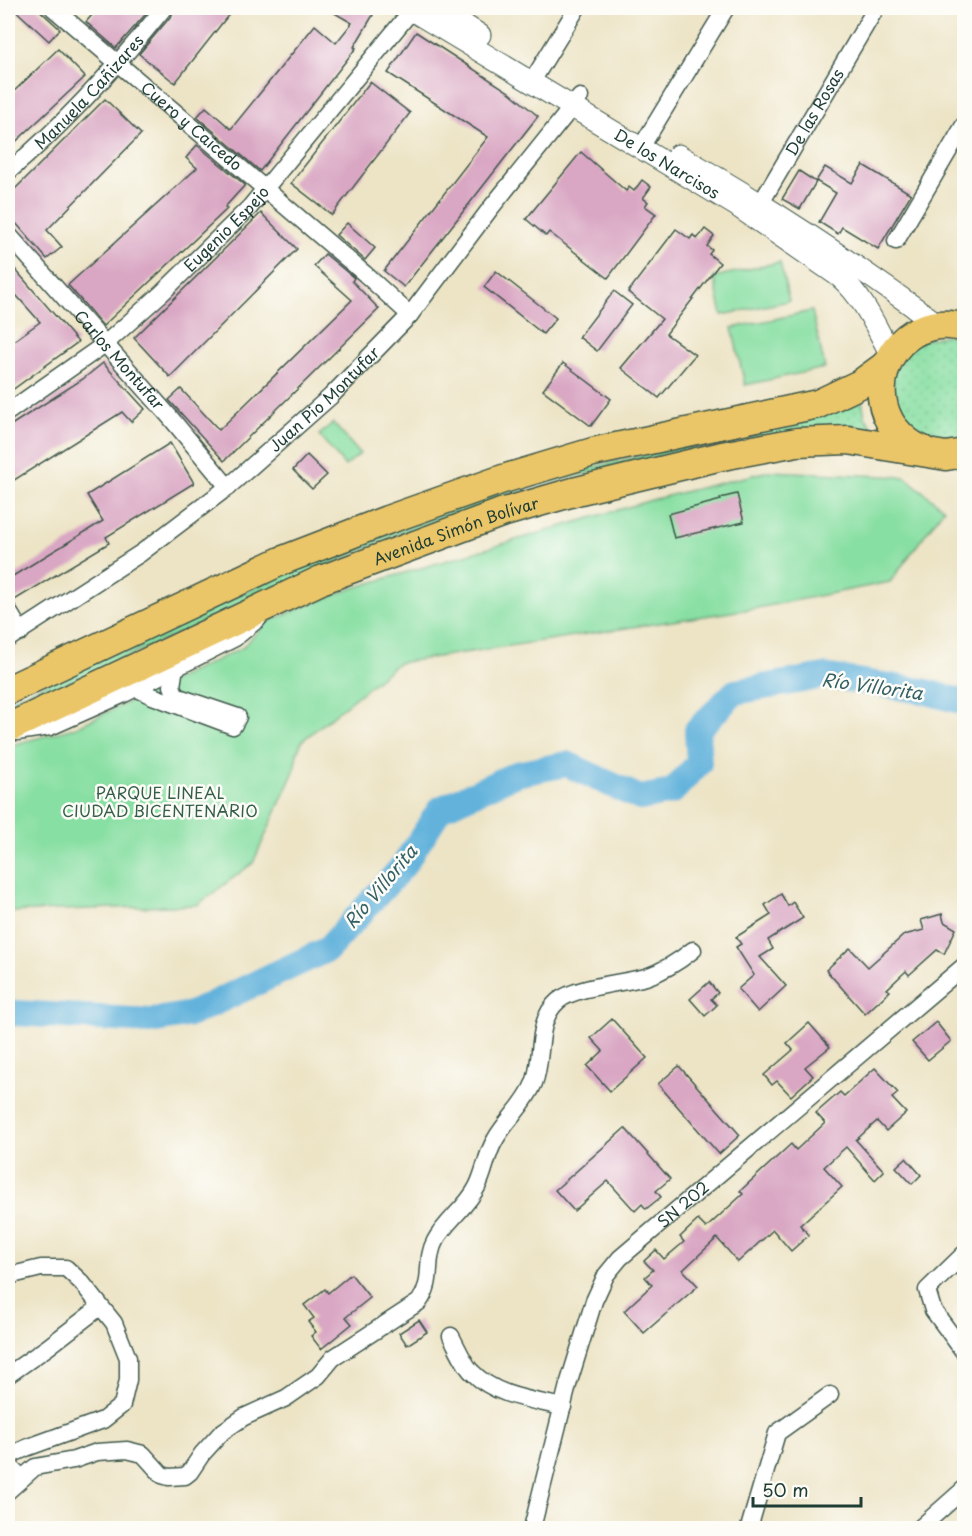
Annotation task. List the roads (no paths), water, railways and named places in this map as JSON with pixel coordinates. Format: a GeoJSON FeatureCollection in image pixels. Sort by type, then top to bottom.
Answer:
{"type":"FeatureCollection","features":[{"type":"Feature","properties":{"kind":"highway","name":"Avenida Simón Bolívar"},"geometry":{"type":"LineString","coordinates":[[8,690],[281,561],[503,479],[593,452],[818,404],[860,384],[889,360],[906,338],[916,332],[954,324]]}},
{"type":"Feature","properties":{"kind":"highway","name":"Avenida Simón Bolívar"},"geometry":{"type":"LineString","coordinates":[[889,360],[882,384],[883,403],[890,421],[901,437],[917,448],[935,454]]}},
{"type":"Feature","properties":{"kind":"highway","name":"Avenida Simón Bolívar"},"geometry":{"type":"LineString","coordinates":[[8,728],[332,576],[501,513],[577,491],[722,456],[797,441],[822,439],[864,441],[946,456],[964,453]]}},
{"type":"Feature","properties":{"kind":"street","name":"Cuero y Caicedo"},"geometry":{"type":"LineString","coordinates":[[53,8],[410,315]]}},
{"type":"Feature","properties":{"kind":"street","name":"Manuela Cañizares"},"geometry":{"type":"LineString","coordinates":[[8,172],[47,138],[117,64],[164,8]]}},
{"type":"Feature","properties":{"kind":"street"},"geometry":{"type":"LineString","coordinates":[[534,77],[577,8]]}},
{"type":"Feature","properties":{"kind":"street"},"geometry":{"type":"LineString","coordinates":[[644,143],[726,8]]}},
{"type":"Feature","properties":{"kind":"street","name":"De las Rosas"},"geometry":{"type":"LineString","coordinates":[[757,210],[876,8]]}},
{"type":"Feature","properties":{"kind":"street","name":"De los Narcisos"},"geometry":{"type":"LineString","coordinates":[[420,9],[757,210],[954,324]]}},
{"type":"Feature","properties":{"kind":"street","name":"Eugenio Espejo"},"geometry":{"type":"LineString","coordinates":[[8,412],[105,344],[162,293],[250,207],[420,9]]}},
{"type":"Feature","properties":{"kind":"street","name":"Juan Pio Montufar"},"geometry":{"type":"LineString","coordinates":[[14,635],[141,553],[228,487],[331,396],[410,315],[490,209],[576,102]]}},
{"type":"Feature","properties":{"kind":"street"},"geometry":{"type":"LineString","coordinates":[[896,241],[964,125]]}},
{"type":"Feature","properties":{"kind":"street","name":"De los Narcisos"},"geometry":{"type":"LineString","coordinates":[[757,210],[850,286],[864,303],[889,360]]}},
{"type":"Feature","properties":{"kind":"street","name":"Carlos Montufar"},"geometry":{"type":"LineString","coordinates":[[8,234],[228,487]]}},
{"type":"Feature","properties":{"kind":"street"},"geometry":{"type":"LineString","coordinates":[[8,733],[50,727],[136,688],[235,638],[281,598]]}},
{"type":"Feature","properties":{"kind":"street"},"geometry":{"type":"LineString","coordinates":[[8,610],[14,635]]}},
{"type":"Feature","properties":{"kind":"street"},"geometry":{"type":"LineString","coordinates":[[136,688],[233,726],[238,717],[176,696],[172,686],[175,667]]}},
{"type":"Feature","properties":{"kind":"street"},"geometry":{"type":"LineString","coordinates":[[8,1491],[35,1467],[74,1460],[97,1452],[127,1450],[143,1454],[162,1475],[185,1476],[222,1432],[244,1417],[286,1398],[318,1376],[333,1358],[419,1302],[429,1283],[430,1253],[435,1241],[477,1188],[487,1155],[496,1137],[527,1098],[535,1081],[544,1030],[551,1010],[558,1001],[571,993],[660,972],[693,950]]}},
{"type":"Feature","properties":{"kind":"street","name":"SN 202"},"geometry":{"type":"LineString","coordinates":[[532,1528],[563,1407],[594,1301],[606,1275],[620,1258],[964,966]]}},
{"type":"Feature","properties":{"kind":"street"},"geometry":{"type":"LineString","coordinates":[[964,1254],[927,1290],[933,1310],[964,1352]]}},
{"type":"Feature","properties":{"kind":"street"},"geometry":{"type":"LineString","coordinates":[[8,1276],[41,1268],[66,1268],[82,1283],[114,1323],[128,1358],[128,1380],[122,1405],[103,1420],[9,1456],[11,1468],[22,1477]]}},
{"type":"Feature","properties":{"kind":"street"},"geometry":{"type":"LineString","coordinates":[[8,1375],[100,1307]]}},
{"type":"Feature","properties":{"kind":"street"},"geometry":{"type":"LineString","coordinates":[[450,1336],[470,1371],[489,1386],[504,1393],[563,1407]]}},
{"type":"Feature","properties":{"kind":"street"},"geometry":{"type":"LineString","coordinates":[[749,1528],[777,1433],[830,1395]]}},
{"type":"Feature","properties":{"kind":"street"},"geometry":{"type":"LineString","coordinates":[[920,1528],[964,1489]]}},
{"type":"Feature","properties":{"kind":"waterway","name":"Río Villorita"},"geometry":{"type":"LineString","coordinates":[[8,1015],[15,1013],[150,1021],[191,1014],[328,949],[404,865],[440,809],[516,774],[567,764],[640,798],[672,792],[699,763],[697,730],[735,692],[824,676],[923,691],[964,702]]}},
{"type":"Feature","properties":{"kind":"park label","name":"PARQUE LINEAL CIUDAD BICENTENARIO"},"geometry":{"type":"Point","coordinates":[160,802]}}]}
